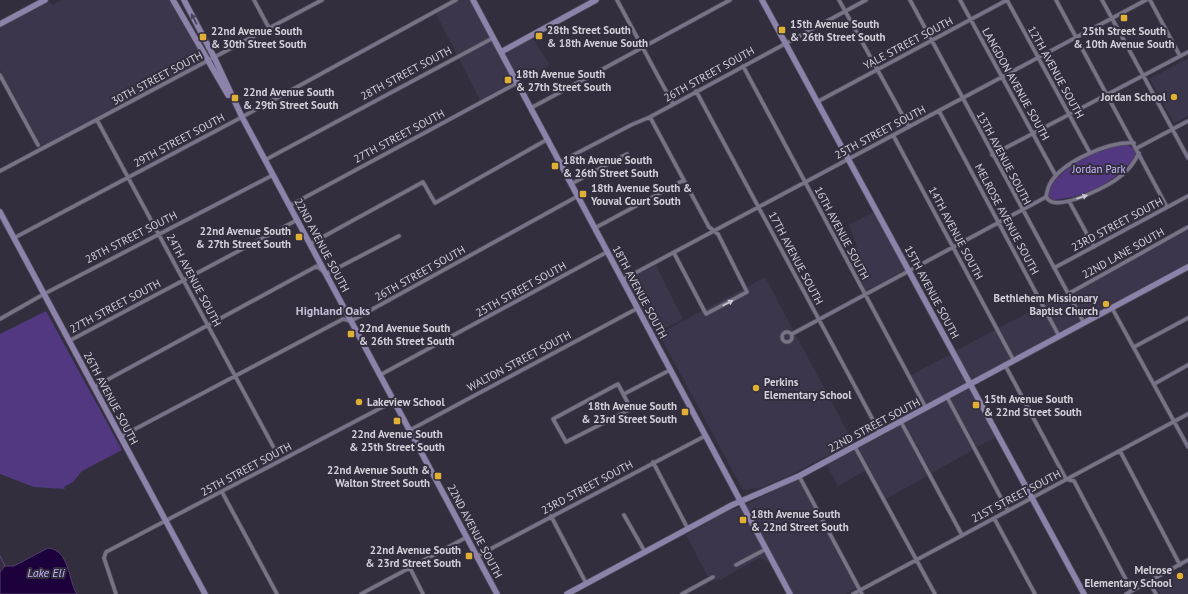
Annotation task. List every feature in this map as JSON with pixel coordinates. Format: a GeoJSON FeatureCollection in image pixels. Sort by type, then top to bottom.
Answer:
{"type":"FeatureCollection","features":[{"type":"Feature","properties":{"kind":"street"},"geometry":{"type":"LineString","coordinates":[[0,24],[36,2],[45,0]]}},
{"type":"Feature","properties":{"kind":"street","name":"22ND AVENUE SOUTH"},"geometry":{"type":"LineString","coordinates":[[173,0],[207,61],[242,117]]}},
{"type":"Feature","properties":{"kind":"street","name":"22ND AVENUE SOUTH"},"geometry":{"type":"LineString","coordinates":[[184,0],[264,160],[497,594]]}},
{"type":"Feature","properties":{"kind":"street"},"geometry":{"type":"LineString","coordinates":[[254,0],[269,28]]}},
{"type":"Feature","properties":{"kind":"street","name":"30TH STREET SOUTH"},"geometry":{"type":"LineString","coordinates":[[0,171],[322,0]]}},
{"type":"Feature","properties":{"kind":"street","name":"29TH STREET SOUTH"},"geometry":{"type":"LineString","coordinates":[[14,238],[242,117],[456,0]]}},
{"type":"Feature","properties":{"kind":"street","name":"18TH AVENUE SOUTH"},"geometry":{"type":"LineString","coordinates":[[473,0],[790,594]]}},
{"type":"Feature","properties":{"kind":"street"},"geometry":{"type":"LineString","coordinates":[[501,52],[596,0]]}},
{"type":"Feature","properties":{"kind":"street"},"geometry":{"type":"LineString","coordinates":[[617,0],[673,104]]}},
{"type":"Feature","properties":{"kind":"street"},"geometry":{"type":"LineString","coordinates":[[531,108],[730,0]]}},
{"type":"Feature","properties":{"kind":"street","name":"15TH AVENUE SOUTH"},"geometry":{"type":"LineString","coordinates":[[762,0],[1084,594]]}},
{"type":"Feature","properties":{"kind":"street"},"geometry":{"type":"LineString","coordinates":[[839,0],[908,127]]}},
{"type":"Feature","properties":{"kind":"street","name":"26TH STREET SOUTH"},"geometry":{"type":"LineString","coordinates":[[560,162],[630,125],[650,117],[866,0]]}},
{"type":"Feature","properties":{"kind":"street","name":"13TH AVENUE SOUTH"},"geometry":{"type":"LineString","coordinates":[[910,0],[992,155],[1084,323]]}},
{"type":"Feature","properties":{"kind":"street","name":"LANGDON AVENUE SOUTH"},"geometry":{"type":"LineString","coordinates":[[960,0],[1056,176]]}},
{"type":"Feature","properties":{"kind":"street","name":"YALE STREET SOUTH"},"geometry":{"type":"LineString","coordinates":[[817,102],[1007,0]]}},
{"type":"Feature","properties":{"kind":"street","name":"12TH AVENUE SOUTH"},"geometry":{"type":"LineString","coordinates":[[1007,0],[1090,152]]}},
{"type":"Feature","properties":{"kind":"street"},"geometry":{"type":"LineString","coordinates":[[1056,0],[1137,148],[1167,207]]}},
{"type":"Feature","properties":{"kind":"street"},"geometry":{"type":"LineString","coordinates":[[1102,0],[1188,158]]}},
{"type":"Feature","properties":{"kind":"street","name":"25TH STREET SOUTH"},"geometry":{"type":"LineString","coordinates":[[622,280],[1146,0]]}},
{"type":"Feature","properties":{"kind":"street"},"geometry":{"type":"LineString","coordinates":[[1150,0],[1180,56]]}},
{"type":"Feature","properties":{"kind":"street","name":"28TH STREET SOUTH"},"geometry":{"type":"LineString","coordinates":[[264,160],[493,38]]}},
{"type":"Feature","properties":{"kind":"street"},"geometry":{"type":"LineString","coordinates":[[992,155],[1188,52]]}},
{"type":"Feature","properties":{"kind":"street","name":"16TH AVENUE SOUTH"},"geometry":{"type":"LineString","coordinates":[[743,66],[926,408]]}},
{"type":"Feature","properties":{"kind":"street"},"geometry":{"type":"LineString","coordinates":[[0,75],[38,145]]}},
{"type":"Feature","properties":{"kind":"street","name":"27TH STREET SOUTH"},"geometry":{"type":"LineString","coordinates":[[289,206],[517,83]]}},
{"type":"Feature","properties":{"kind":"street","name":"17TH AVENUE SOUTH"},"geometry":{"type":"LineString","coordinates":[[696,91],[880,433]]}},
{"type":"Feature","properties":{"kind":"street","name":"MELROSE AVENUE SOUTH"},"geometry":{"type":"LineString","coordinates":[[939,111],[1059,336]]}},
{"type":"Feature","properties":{"kind":"street"},"geometry":{"type":"LineString","coordinates":[[650,117],[709,227],[718,234],[747,289],[746,294],[706,314],[674,253]]}},
{"type":"Feature","properties":{"kind":"street","name":"24TH AVENUE SOUTH"},"geometry":{"type":"LineString","coordinates":[[97,120],[274,448]]}},
{"type":"Feature","properties":{"kind":"street"},"geometry":{"type":"LineString","coordinates":[[1137,148],[1172,128],[1188,121]]}},
{"type":"Feature","properties":{"kind":"street","name":"14TH AVENUE SOUTH"},"geometry":{"type":"LineString","coordinates":[[893,135],[1014,361]]}},
{"type":"Feature","properties":{"kind":"street"},"geometry":{"type":"LineString","coordinates":[[310,244],[424,182],[435,203],[548,139]]}},
{"type":"Feature","properties":{"kind":"street"},"geometry":{"type":"LineString","coordinates":[[792,334],[1046,197],[1049,185],[1056,176],[1090,152],[1117,143],[1134,143]]}},
{"type":"Feature","properties":{"kind":"street"},"geometry":{"type":"LineString","coordinates":[[1046,197],[1050,201],[1069,201],[1088,195],[1117,180],[1132,165],[1139,153]]}},
{"type":"Feature","properties":{"kind":"street"},"geometry":{"type":"LineString","coordinates":[[571,184],[628,154]]}},
{"type":"Feature","properties":{"kind":"street","name":"28TH STREET SOUTH"},"geometry":{"type":"LineString","coordinates":[[0,319],[44,294],[273,175]]}},
{"type":"Feature","properties":{"kind":"street"},"geometry":{"type":"LineString","coordinates":[[595,228],[684,180]]}},
{"type":"Feature","properties":{"kind":"street","name":"26TH STREET SOUTH"},"geometry":{"type":"LineString","coordinates":[[120,436],[343,319],[351,321],[578,196]]}},
{"type":"Feature","properties":{"kind":"street","name":"23RD STREET SOUTH"},"geometry":{"type":"LineString","coordinates":[[1054,268],[1188,196]]}},
{"type":"Feature","properties":{"kind":"street"},"geometry":{"type":"LineString","coordinates":[[1069,201],[1094,247]]}},
{"type":"Feature","properties":{"kind":"street","name":"26TH AVENUE SOUTH"},"geometry":{"type":"LineString","coordinates":[[0,212],[205,594]]}},
{"type":"Feature","properties":{"kind":"street","name":"27TH STREET SOUTH"},"geometry":{"type":"LineString","coordinates":[[69,341],[297,220]]}},
{"type":"Feature","properties":{"kind":"street","name":"22ND LANE SOUTH"},"geometry":{"type":"LineString","coordinates":[[1068,294],[1188,227]]}},
{"type":"Feature","properties":{"kind":"street"},"geometry":{"type":"LineString","coordinates":[[94,387],[317,266],[326,274],[399,236]]}},
{"type":"Feature","properties":{"kind":"street","name":"25TH STREET SOUTH"},"geometry":{"type":"LineString","coordinates":[[380,375],[607,252]]}},
{"type":"Feature","properties":{"kind":"street","name":"22ND STREET SOUTH"},"geometry":{"type":"LineString","coordinates":[[567,594],[741,502],[799,476],[1188,267]]}},
{"type":"Feature","properties":{"kind":"street","name":"WALTON STREET SOUTH"},"geometry":{"type":"LineString","coordinates":[[410,430],[638,308]]}},
{"type":"Feature","properties":{"kind":"street"},"geometry":{"type":"LineString","coordinates":[[1112,308],[1188,447]]}},
{"type":"Feature","properties":{"kind":"street"},"geometry":{"type":"LineString","coordinates":[[1134,347],[1188,318]]}},
{"type":"Feature","properties":{"kind":"street"},"geometry":{"type":"LineString","coordinates":[[1154,384],[1188,365]]}},
{"type":"Feature","properties":{"kind":"street"},"geometry":{"type":"LineString","coordinates":[[1005,366],[1066,479],[1074,481],[1132,591]]}},
{"type":"Feature","properties":{"kind":"street"},"geometry":{"type":"LineString","coordinates":[[624,394],[670,370]]}},
{"type":"Feature","properties":{"kind":"street"},"geometry":{"type":"LineString","coordinates":[[618,384],[624,394],[631,408],[566,442],[553,419],[618,384]]}},
{"type":"Feature","properties":{"kind":"street"},"geometry":{"type":"LineString","coordinates":[[947,397],[1008,511]]}},
{"type":"Feature","properties":{"kind":"street","name":"25TH STREET SOUTH"},"geometry":{"type":"LineString","coordinates":[[116,594],[104,558],[106,552],[166,522],[394,401]]}},
{"type":"Feature","properties":{"kind":"street","name":"21ST STREET SOUTH"},"geometry":{"type":"LineString","coordinates":[[853,594],[861,592],[916,560],[1188,414]]}},
{"type":"Feature","properties":{"kind":"street"},"geometry":{"type":"LineString","coordinates":[[901,422],[962,535]]}},
{"type":"Feature","properties":{"kind":"street","name":"23RD STREET SOUTH"},"geometry":{"type":"LineString","coordinates":[[477,556],[653,462],[705,436]]}},
{"type":"Feature","properties":{"kind":"street"},"geometry":{"type":"LineString","coordinates":[[855,446],[935,594]]}},
{"type":"Feature","properties":{"kind":"street"},"geometry":{"type":"LineString","coordinates":[[1120,451],[1180,565]]}},
{"type":"Feature","properties":{"kind":"street"},"geometry":{"type":"LineString","coordinates":[[653,462],[688,529]]}},
{"type":"Feature","properties":{"kind":"street"},"geometry":{"type":"LineString","coordinates":[[799,476],[861,592]]}},
{"type":"Feature","properties":{"kind":"street"},"geometry":{"type":"LineString","coordinates":[[222,492],[277,594]]}},
{"type":"Feature","properties":{"kind":"street"},"geometry":{"type":"LineString","coordinates":[[624,515],[645,552]]}},
{"type":"Feature","properties":{"kind":"street"},"geometry":{"type":"LineString","coordinates":[[551,516],[586,583]]}},
{"type":"Feature","properties":{"kind":"street"},"geometry":{"type":"LineString","coordinates":[[994,518],[1035,594]]}},
{"type":"Feature","properties":{"kind":"street"},"geometry":{"type":"LineString","coordinates":[[361,594],[467,537]]}},
{"type":"Feature","properties":{"kind":"street"},"geometry":{"type":"LineString","coordinates":[[736,565],[766,549]]}},
{"type":"Feature","properties":{"kind":"street"},"geometry":{"type":"LineString","coordinates":[[1126,594],[1188,560]]}},
{"type":"Feature","properties":{"kind":"street"},"geometry":{"type":"LineString","coordinates":[[410,568],[423,594]]}},
{"type":"Feature","properties":{"kind":"street"},"geometry":{"type":"LineString","coordinates":[[682,594],[713,577]]}},
{"type":"Feature","properties":{"kind":"street"},"geometry":{"type":"LineString","coordinates":[[1149,582],[1156,594]]}},
{"type":"Feature","properties":{"kind":"shaded area"},"geometry":{"type":"Polygon","coordinates":[[[49,0],[52,5],[62,0],[170,0],[204,60],[39,148],[41,145],[0,70],[0,27],[49,0]]]}},
{"type":"Feature","properties":{"kind":"shaded area"},"geometry":{"type":"Polygon","coordinates":[[[461,0],[470,0],[489,38],[457,55],[436,14],[461,0]]]}},
{"type":"Feature","properties":{"kind":"shaded area"},"geometry":{"type":"Polygon","coordinates":[[[532,37],[550,65],[520,81],[504,52],[532,37]]]}},
{"type":"Feature","properties":{"kind":"shaded area"},"geometry":{"type":"Polygon","coordinates":[[[491,41],[514,82],[480,100],[459,59],[491,41]]]}},
{"type":"Feature","properties":{"kind":"shaded area","name":"Jordan School"},"geometry":{"type":"Polygon","coordinates":[[[1188,58],[1188,116],[1174,123],[1150,79],[1188,58]]]}},
{"type":"Feature","properties":{"kind":"shaded area"},"geometry":{"type":"Polygon","coordinates":[[[874,212],[905,270],[866,291],[846,254],[857,247],[849,225],[874,212]]]}},
{"type":"Feature","properties":{"kind":"shaded area"},"geometry":{"type":"Polygon","coordinates":[[[1188,230],[1188,264],[1085,320],[1071,295],[1188,230]]]}},
{"type":"Feature","properties":{"kind":"shaded area"},"geometry":{"type":"Polygon","coordinates":[[[656,265],[683,319],[658,332],[657,335],[659,340],[657,341],[626,281],[656,265]]]}},
{"type":"Feature","properties":{"kind":"shaded area","name":"Perkins Elementary School"},"geometry":{"type":"Polygon","coordinates":[[[765,277],[853,442],[789,476],[760,488],[743,490],[659,334],[765,277]]]}},
{"type":"Feature","properties":{"kind":"shaded area"},"geometry":{"type":"Polygon","coordinates":[[[1064,293],[1081,322],[1060,333],[1044,303],[1064,293]]]}},
{"type":"Feature","properties":{"kind":"shaded area"},"geometry":{"type":"Polygon","coordinates":[[[1040,306],[1056,335],[1015,357],[999,328],[1040,306]]]}},
{"type":"Feature","properties":{"kind":"shaded area"},"geometry":{"type":"Polygon","coordinates":[[[995,330],[1011,360],[971,381],[955,351],[995,330]]]}},
{"type":"Feature","properties":{"kind":"shaded area"},"geometry":{"type":"Polygon","coordinates":[[[951,354],[967,383],[927,405],[911,375],[951,354]]]}},
{"type":"Feature","properties":{"kind":"shaded area"},"geometry":{"type":"Polygon","coordinates":[[[969,387],[996,437],[977,447],[950,397],[969,387]]]}},
{"type":"Feature","properties":{"kind":"shaded area"},"geometry":{"type":"Polygon","coordinates":[[[946,400],[973,450],[932,473],[904,422],[946,400]]]}},
{"type":"Feature","properties":{"kind":"shaded area"},"geometry":{"type":"Polygon","coordinates":[[[900,425],[927,476],[886,499],[858,447],[900,425]]]}},
{"type":"Feature","properties":{"kind":"shaded area"},"geometry":{"type":"Polygon","coordinates":[[[854,450],[865,471],[838,486],[826,464],[854,450]]]}},
{"type":"Feature","properties":{"kind":"shaded area"},"geometry":{"type":"Polygon","coordinates":[[[798,479],[856,588],[845,594],[793,594],[745,505],[798,479]]]}},
{"type":"Feature","properties":{"kind":"shaded area"},"geometry":{"type":"Polygon","coordinates":[[[741,507],[763,548],[733,565],[735,568],[765,552],[770,562],[759,558],[720,580],[710,581],[716,578],[714,574],[708,577],[686,535],[728,510],[741,507]]]}},
{"type":"Feature","properties":{"kind":"shaded area","name":"Melrose Elementary School"},"geometry":{"type":"Polygon","coordinates":[[[1188,568],[1188,594],[1160,594],[1155,585],[1188,568]]]}},
{"type":"Feature","properties":{"kind":"green space","name":"Jordan Park"},"geometry":{"type":"Polygon","coordinates":[[[1126,144],[1134,149],[1136,156],[1120,174],[1110,181],[1087,192],[1064,199],[1052,200],[1047,195],[1059,176],[1069,168],[1092,155],[1115,146],[1126,144]]]}},
{"type":"Feature","properties":{"kind":"green space"},"geometry":{"type":"Polygon","coordinates":[[[46,311],[122,450],[82,471],[73,482],[64,487],[65,489],[34,487],[0,474],[0,334],[46,311]]]}},
{"type":"Feature","properties":{"kind":"water","name":"Lake Eli"},"geometry":{"type":"Polygon","coordinates":[[[48,548],[61,554],[77,594],[0,594],[0,572],[5,566],[14,566],[48,548]]]}},
{"type":"Feature","properties":{"kind":"waterway"},"geometry":{"type":"LineString","coordinates":[[0,556],[5,566]]}},
{"type":"Feature","properties":{"kind":"place","name":"25th Street South & 10th Avenue South"},"geometry":{"type":"Point","coordinates":[1124,18]}},
{"type":"Feature","properties":{"kind":"place","name":"15th Avenue South & 26th Street South"},"geometry":{"type":"Point","coordinates":[782,30]}},
{"type":"Feature","properties":{"kind":"place","name":"28th Street South & 18th Avenue South"},"geometry":{"type":"Point","coordinates":[539,36]}},
{"type":"Feature","properties":{"kind":"place","name":"22nd Avenue South & 30th Street South"},"geometry":{"type":"Point","coordinates":[203,37]}},
{"type":"Feature","properties":{"kind":"place","name":"18th Avenue South & 27th Street South"},"geometry":{"type":"Point","coordinates":[508,80]}},
{"type":"Feature","properties":{"kind":"place","name":"Jordan School"},"geometry":{"type":"Point","coordinates":[1174,97]}},
{"type":"Feature","properties":{"kind":"place","name":"22nd Avenue South & 29th Street South"},"geometry":{"type":"Point","coordinates":[235,98]}},
{"type":"Feature","properties":{"kind":"place","name":"18th Avenue South & 26th Street South"},"geometry":{"type":"Point","coordinates":[555,166]}},
{"type":"Feature","properties":{"kind":"place","name":"18th Avenue South & Youval Court South"},"geometry":{"type":"Point","coordinates":[583,194]}},
{"type":"Feature","properties":{"kind":"place","name":"22nd Avenue South & 27th Street South"},"geometry":{"type":"Point","coordinates":[299,237]}},
{"type":"Feature","properties":{"kind":"place","name":"Bethlehem Missionary Baptist Church"},"geometry":{"type":"Point","coordinates":[1106,304]}},
{"type":"Feature","properties":{"kind":"place","name":"22nd Avenue South & 26th Street South"},"geometry":{"type":"Point","coordinates":[351,334]}},
{"type":"Feature","properties":{"kind":"place","name":"Perkins Elementary School"},"geometry":{"type":"Point","coordinates":[756,388]}},
{"type":"Feature","properties":{"kind":"place","name":"Lakeview School"},"geometry":{"type":"Point","coordinates":[359,402]}},
{"type":"Feature","properties":{"kind":"place","name":"15th Avenue South & 22nd Street South"},"geometry":{"type":"Point","coordinates":[976,405]}},
{"type":"Feature","properties":{"kind":"place","name":"18th Avenue South & 23rd Street South"},"geometry":{"type":"Point","coordinates":[685,412]}},
{"type":"Feature","properties":{"kind":"place","name":"22nd Avenue South & 25th Street South"},"geometry":{"type":"Point","coordinates":[397,421]}},
{"type":"Feature","properties":{"kind":"place","name":"22nd Avenue South & Walton Street South"},"geometry":{"type":"Point","coordinates":[438,476]}},
{"type":"Feature","properties":{"kind":"place","name":"18th Avenue South & 22nd Street South"},"geometry":{"type":"Point","coordinates":[743,520]}},
{"type":"Feature","properties":{"kind":"place","name":"22nd Avenue South & 23rd Street South"},"geometry":{"type":"Point","coordinates":[469,556]}},
{"type":"Feature","properties":{"kind":"place","name":"Melrose Elementary School"},"geometry":{"type":"Point","coordinates":[1180,576]}},
{"type":"Feature","properties":{"kind":"district","name":"Highland Oaks"},"geometry":{"type":"Point","coordinates":[333,311]}}]}
